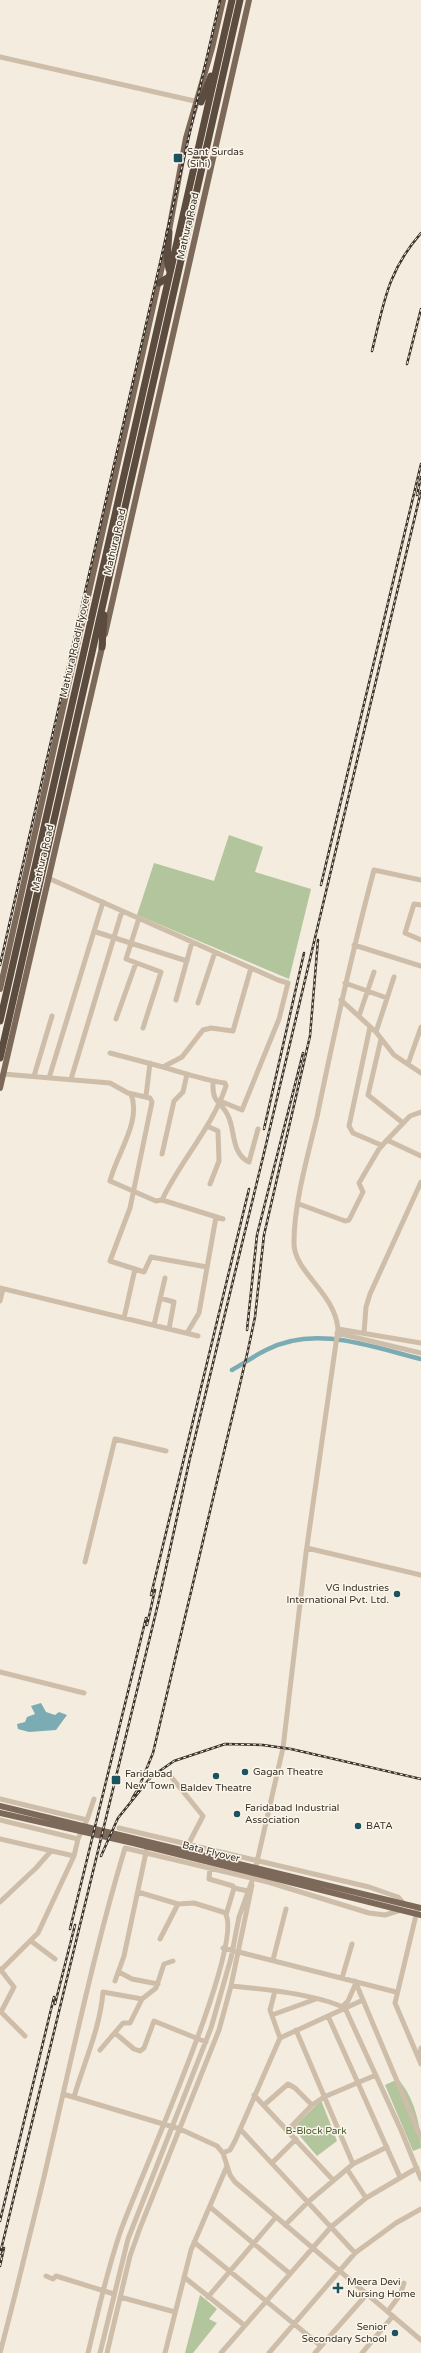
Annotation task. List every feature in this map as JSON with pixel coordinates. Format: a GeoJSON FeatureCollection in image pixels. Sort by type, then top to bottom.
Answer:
{"type":"FeatureCollection","features":[{"type":"Feature","properties":{"kind":"highway"},"geometry":{"type":"LineString","coordinates":[[201,103],[220,52],[232,0]]}},
{"type":"Feature","properties":{"kind":"highway","name":"Mathura Road"},"geometry":{"type":"LineString","coordinates":[[104,599],[240,0]]}},
{"type":"Feature","properties":{"kind":"highway","name":"Mathura Road"},"geometry":{"type":"LineString","coordinates":[[169,275],[201,103]]}},
{"type":"Feature","properties":{"kind":"highway"},"geometry":{"type":"LineString","coordinates":[[159,283],[169,275],[167,259],[169,232]]}},
{"type":"Feature","properties":{"kind":"highway","name":"Mathura Road Flyover"},"geometry":{"type":"LineString","coordinates":[[0,1020],[169,275]]}},
{"type":"Feature","properties":{"kind":"highway"},"geometry":{"type":"LineString","coordinates":[[102,647],[104,599]]}},
{"type":"Feature","properties":{"kind":"highway","name":"Mathura Road Flyover"},"geometry":{"type":"LineString","coordinates":[[0,1058],[104,599]]}},
{"type":"Feature","properties":{"kind":"main road","name":"Mathura Road"},"geometry":{"type":"LineString","coordinates":[[0,989],[159,283],[169,232],[201,103],[223,0]]}},
{"type":"Feature","properties":{"kind":"main road","name":"Mathura Road"},"geometry":{"type":"LineString","coordinates":[[0,1088],[249,0]]}},
{"type":"Feature","properties":{"kind":"main road","name":"Bata Flyover"},"geometry":{"type":"LineString","coordinates":[[0,1806],[371,1900]]}},
{"type":"Feature","properties":{"kind":"main road","name":"Bata Flyover"},"geometry":{"type":"LineString","coordinates":[[0,1813],[419,1911]]}},
{"type":"Feature","properties":{"kind":"street"},"geometry":{"type":"LineString","coordinates":[[0,57],[201,103]]}},
{"type":"Feature","properties":{"kind":"street"},"geometry":{"type":"LineString","coordinates":[[107,2353],[120,2297],[140,2228],[209,2059],[231,1986],[251,1897],[253,1878],[283,1748],[307,1548],[337,1332],[337,1319],[330,1302],[299,1262],[295,1251],[294,1242],[299,1204],[341,1000],[374,870],[421,880]]}},
{"type":"Feature","properties":{"kind":"street"},"geometry":{"type":"LineString","coordinates":[[48,878],[288,983],[279,1019],[242,1110],[219,1103]]}},
{"type":"Feature","properties":{"kind":"street"},"geometry":{"type":"LineString","coordinates":[[50,1078],[76,986],[96,932],[103,902]]}},
{"type":"Feature","properties":{"kind":"street"},"geometry":{"type":"LineString","coordinates":[[421,905],[414,904],[405,933],[421,940]]}},
{"type":"Feature","properties":{"kind":"street"},"geometry":{"type":"LineString","coordinates":[[71,1079],[122,911]]}},
{"type":"Feature","properties":{"kind":"street"},"geometry":{"type":"LineString","coordinates":[[139,918],[126,959],[161,972],[143,1028]]}},
{"type":"Feature","properties":{"kind":"street"},"geometry":{"type":"LineString","coordinates":[[96,932],[132,942],[187,961]]}},
{"type":"Feature","properties":{"kind":"street"},"geometry":{"type":"LineString","coordinates":[[176,1000],[192,942]]}},
{"type":"Feature","properties":{"kind":"street"},"geometry":{"type":"LineString","coordinates":[[354,945],[421,966]]}},
{"type":"Feature","properties":{"kind":"street"},"geometry":{"type":"LineString","coordinates":[[198,1003],[215,952]]}},
{"type":"Feature","properties":{"kind":"street"},"geometry":{"type":"LineString","coordinates":[[116,1019],[136,963]]}},
{"type":"Feature","properties":{"kind":"street"},"geometry":{"type":"LineString","coordinates":[[163,1067],[182,1057],[203,1030],[212,1028],[234,1030],[251,968]]}},
{"type":"Feature","properties":{"kind":"street"},"geometry":{"type":"LineString","coordinates":[[359,1016],[374,972]]}},
{"type":"Feature","properties":{"kind":"street"},"geometry":{"type":"LineString","coordinates":[[376,1032],[394,977]]}},
{"type":"Feature","properties":{"kind":"street"},"geometry":{"type":"LineString","coordinates":[[345,983],[387,998]]}},
{"type":"Feature","properties":{"kind":"street"},"geometry":{"type":"LineString","coordinates":[[341,1000],[376,1032],[394,1055],[421,1073]]}},
{"type":"Feature","properties":{"kind":"street"},"geometry":{"type":"LineString","coordinates":[[34,1076],[52,1016]]}},
{"type":"Feature","properties":{"kind":"street"},"geometry":{"type":"LineString","coordinates":[[370,1027],[349,1126],[353,1133],[381,1145]]}},
{"type":"Feature","properties":{"kind":"street"},"geometry":{"type":"LineString","coordinates":[[408,1064],[421,1027]]}},
{"type":"Feature","properties":{"kind":"street"},"geometry":{"type":"LineString","coordinates":[[381,1039],[368,1095],[404,1123]]}},
{"type":"Feature","properties":{"kind":"street"},"geometry":{"type":"LineString","coordinates":[[110,1053],[150,1063],[213,1083],[226,1085],[219,1103],[195,1148],[175,1174],[162,1200]]}},
{"type":"Feature","properties":{"kind":"street"},"geometry":{"type":"LineString","coordinates":[[146,1096],[150,1063]]}},
{"type":"Feature","properties":{"kind":"street"},"geometry":{"type":"LineString","coordinates":[[3,1074],[110,1083],[131,1094],[146,1096],[152,1102],[140,1167],[132,1192],[130,1208],[110,1261],[145,1272],[151,1258],[207,1267]]}},
{"type":"Feature","properties":{"kind":"street"},"geometry":{"type":"LineString","coordinates":[[162,1154],[174,1101],[183,1092],[187,1074]]}},
{"type":"Feature","properties":{"kind":"street"},"geometry":{"type":"LineString","coordinates":[[213,1083],[213,1095],[229,1118],[238,1152],[249,1162],[258,1129]]}},
{"type":"Feature","properties":{"kind":"street"},"geometry":{"type":"LineString","coordinates":[[131,1094],[134,1105],[128,1134],[110,1181],[132,1192],[156,1201],[162,1200],[223,1219]]}},
{"type":"Feature","properties":{"kind":"street"},"geometry":{"type":"LineString","coordinates":[[299,1204],[344,1221],[349,1220],[364,1192],[359,1183],[381,1145],[412,1115],[421,1112]]}},
{"type":"Feature","properties":{"kind":"street"},"geometry":{"type":"LineString","coordinates":[[207,1126],[218,1131],[219,1154],[210,1184]]}},
{"type":"Feature","properties":{"kind":"street"},"geometry":{"type":"LineString","coordinates":[[387,1140],[421,1156]]}},
{"type":"Feature","properties":{"kind":"street"},"geometry":{"type":"LineString","coordinates":[[364,1333],[366,1307],[370,1294],[421,1182]]}},
{"type":"Feature","properties":{"kind":"street"},"geometry":{"type":"LineString","coordinates":[[187,1333],[199,1313],[216,1217]]}},
{"type":"Feature","properties":{"kind":"street"},"geometry":{"type":"LineString","coordinates":[[124,1318],[135,1269]]}},
{"type":"Feature","properties":{"kind":"street"},"geometry":{"type":"LineString","coordinates":[[154,1325],[165,1278]]}},
{"type":"Feature","properties":{"kind":"street"},"geometry":{"type":"LineString","coordinates":[[0,1301],[1,1288],[198,1336]]}},
{"type":"Feature","properties":{"kind":"street"},"geometry":{"type":"LineString","coordinates":[[160,1298],[174,1302],[169,1329]]}},
{"type":"Feature","properties":{"kind":"street"},"geometry":{"type":"LineString","coordinates":[[337,1332],[364,1333],[421,1343]]}},
{"type":"Feature","properties":{"kind":"street"},"geometry":{"type":"LineString","coordinates":[[337,1332],[421,1353]]}},
{"type":"Feature","properties":{"kind":"street"},"geometry":{"type":"LineString","coordinates":[[85,1562],[115,1440],[166,1451]]}},
{"type":"Feature","properties":{"kind":"street"},"geometry":{"type":"LineString","coordinates":[[307,1548],[421,1575]]}},
{"type":"Feature","properties":{"kind":"street"},"geometry":{"type":"LineString","coordinates":[[0,1672],[84,1693]]}},
{"type":"Feature","properties":{"kind":"street"},"geometry":{"type":"LineString","coordinates":[[172,1778],[203,1816],[188,1845]]}},
{"type":"Feature","properties":{"kind":"street"},"geometry":{"type":"LineString","coordinates":[[0,1799],[87,1820]]}},
{"type":"Feature","properties":{"kind":"street"},"geometry":{"type":"LineString","coordinates":[[25,2036],[1,2012],[14,1989],[0,1970],[31,1941],[41,1927],[74,1856],[78,1839],[87,1820],[94,1799]]}},
{"type":"Feature","properties":{"kind":"street"},"geometry":{"type":"LineString","coordinates":[[0,1820],[78,1839]]}},
{"type":"Feature","properties":{"kind":"street"},"geometry":{"type":"LineString","coordinates":[[0,2353],[32,2228],[101,1929],[125,1848],[253,1878],[369,1913],[385,1915],[403,1907],[398,1897],[384,1891],[119,1828]]}},
{"type":"Feature","properties":{"kind":"street"},"geometry":{"type":"LineString","coordinates":[[115,1982],[119,1972],[138,1892],[149,1836]]}},
{"type":"Feature","properties":{"kind":"street"},"geometry":{"type":"LineString","coordinates":[[0,1839],[74,1856]]}},
{"type":"Feature","properties":{"kind":"street"},"geometry":{"type":"LineString","coordinates":[[0,1902],[36,1868],[51,1851]]}},
{"type":"Feature","properties":{"kind":"street"},"geometry":{"type":"LineString","coordinates":[[210,1868],[209,1879],[233,1886],[234,1888],[248,1891]]}},
{"type":"Feature","properties":{"kind":"street"},"geometry":{"type":"LineString","coordinates":[[100,2353],[122,2261],[134,2220],[173,2127],[206,2042],[216,2011],[240,1917],[253,1878]]}},
{"type":"Feature","properties":{"kind":"street"},"geometry":{"type":"LineString","coordinates":[[88,2353],[103,2291],[121,2231],[198,2039],[207,2012],[224,1948],[228,1920],[226,1913],[234,1888]]}},
{"type":"Feature","properties":{"kind":"street"},"geometry":{"type":"LineString","coordinates":[[138,1892],[178,1904],[194,1903],[226,1913]]}},
{"type":"Feature","properties":{"kind":"street"},"geometry":{"type":"LineString","coordinates":[[160,1939],[178,1904]]}},
{"type":"Feature","properties":{"kind":"street"},"geometry":{"type":"LineString","coordinates":[[273,1960],[286,1909]]}},
{"type":"Feature","properties":{"kind":"street"},"geometry":{"type":"LineString","coordinates":[[419,1911],[396,1992],[395,2003],[421,2064]]}},
{"type":"Feature","properties":{"kind":"street"},"geometry":{"type":"LineString","coordinates":[[31,1941],[55,1959]]}},
{"type":"Feature","properties":{"kind":"street"},"geometry":{"type":"LineString","coordinates":[[342,1978],[352,1944]]}},
{"type":"Feature","properties":{"kind":"street"},"geometry":{"type":"LineString","coordinates":[[224,1948],[396,1992]]}},
{"type":"Feature","properties":{"kind":"street"},"geometry":{"type":"LineString","coordinates":[[100,2050],[123,2023],[130,2023],[142,1999],[152,1992],[158,1984],[164,1964],[174,1961]]}},
{"type":"Feature","properties":{"kind":"street"},"geometry":{"type":"LineString","coordinates":[[119,1972],[132,1979],[158,1984]]}},
{"type":"Feature","properties":{"kind":"street"},"geometry":{"type":"LineString","coordinates":[[355,1982],[421,2138]]}},
{"type":"Feature","properties":{"kind":"street"},"geometry":{"type":"LineString","coordinates":[[344,2007],[348,2001],[355,1982]]}},
{"type":"Feature","properties":{"kind":"street"},"geometry":{"type":"LineString","coordinates":[[231,1986],[275,1991],[317,1999],[344,2007],[376,2075],[421,2178]]}},
{"type":"Feature","properties":{"kind":"street"},"geometry":{"type":"LineString","coordinates":[[275,1991],[270,2010],[280,2038]]}},
{"type":"Feature","properties":{"kind":"street"},"geometry":{"type":"LineString","coordinates":[[74,2098],[86,2057],[97,2030],[103,1992],[142,1999]]}},
{"type":"Feature","properties":{"kind":"street"},"geometry":{"type":"LineString","coordinates":[[272,2014],[317,1999]]}},
{"type":"Feature","properties":{"kind":"street"},"geometry":{"type":"LineString","coordinates":[[223,2153],[232,2148],[280,2038],[344,2007],[363,2000]]}},
{"type":"Feature","properties":{"kind":"street"},"geometry":{"type":"LineString","coordinates":[[328,2016],[400,2177]]}},
{"type":"Feature","properties":{"kind":"street"},"geometry":{"type":"LineString","coordinates":[[115,2034],[138,2051],[144,2048],[154,2021],[206,2042]]}},
{"type":"Feature","properties":{"kind":"street"},"geometry":{"type":"LineString","coordinates":[[296,2030],[353,2164]]}},
{"type":"Feature","properties":{"kind":"street"},"geometry":{"type":"LineString","coordinates":[[419,2058],[421,2048]]}},
{"type":"Feature","properties":{"kind":"street"},"geometry":{"type":"LineString","coordinates":[[288,2130],[312,2105],[324,2097],[376,2075]]}},
{"type":"Feature","properties":{"kind":"street"},"geometry":{"type":"LineString","coordinates":[[264,2105],[288,2084],[295,2088],[312,2105]]}},
{"type":"Feature","properties":{"kind":"street"},"geometry":{"type":"LineString","coordinates":[[63,2094],[180,2129],[217,2146],[223,2153],[227,2166],[235,2182],[421,2340]]}},
{"type":"Feature","properties":{"kind":"street"},"geometry":{"type":"LineString","coordinates":[[254,2095],[333,2180]]}},
{"type":"Feature","properties":{"kind":"street"},"geometry":{"type":"LineString","coordinates":[[240,2128],[355,2253]]}},
{"type":"Feature","properties":{"kind":"street"},"geometry":{"type":"LineString","coordinates":[[272,2163],[296,2139]]}},
{"type":"Feature","properties":{"kind":"street"},"geometry":{"type":"LineString","coordinates":[[285,2224],[308,2202],[353,2164],[387,2147]]}},
{"type":"Feature","properties":{"kind":"street"},"geometry":{"type":"LineString","coordinates":[[165,2353],[194,2242],[227,2166]]}},
{"type":"Feature","properties":{"kind":"street"},"geometry":{"type":"LineString","coordinates":[[220,2353],[331,2227],[366,2198],[417,2168]]}},
{"type":"Feature","properties":{"kind":"street"},"geometry":{"type":"LineString","coordinates":[[347,2169],[366,2198]]}},
{"type":"Feature","properties":{"kind":"street"},"geometry":{"type":"LineString","coordinates":[[210,2207],[289,2273]]}},
{"type":"Feature","properties":{"kind":"street"},"geometry":{"type":"LineString","coordinates":[[269,2353],[355,2253],[396,2223],[421,2209]]}},
{"type":"Feature","properties":{"kind":"street"},"geometry":{"type":"LineString","coordinates":[[208,2297],[276,2217]]}},
{"type":"Feature","properties":{"kind":"street"},"geometry":{"type":"LineString","coordinates":[[194,2242],[321,2346]]}},
{"type":"Feature","properties":{"kind":"street"},"geometry":{"type":"LineString","coordinates":[[112,2259],[122,2261]]}},
{"type":"Feature","properties":{"kind":"street"},"geometry":{"type":"LineString","coordinates":[[46,2276],[53,2278],[56,2276],[114,2294]]}},
{"type":"Feature","properties":{"kind":"street"},"geometry":{"type":"LineString","coordinates":[[184,2277],[244,2325]]}},
{"type":"Feature","properties":{"kind":"street"},"geometry":{"type":"LineString","coordinates":[[388,2311],[400,2295],[404,2283]]}},
{"type":"Feature","properties":{"kind":"street"},"geometry":{"type":"LineString","coordinates":[[315,2353],[368,2294]]}},
{"type":"Feature","properties":{"kind":"street"},"geometry":{"type":"LineString","coordinates":[[120,2297],[175,2312]]}},
{"type":"Feature","properties":{"kind":"street"},"geometry":{"type":"LineString","coordinates":[[362,2353],[393,2316]]}},
{"type":"Feature","properties":{"kind":"green space"},"geometry":{"type":"Polygon","coordinates":[[[229,835],[263,847],[255,872],[311,889],[289,979],[137,915],[154,863],[214,881],[229,835]]]}},
{"type":"Feature","properties":{"kind":"green space"},"geometry":{"type":"Polygon","coordinates":[[[398,2079],[404,2086],[416,2112],[420,2130],[421,2148],[413,2151],[385,2085],[398,2079]]]}},
{"type":"Feature","properties":{"kind":"green space","name":"B-Block Park"},"geometry":{"type":"Polygon","coordinates":[[[321,2100],[337,2141],[317,2156],[293,2128],[321,2100]]]}},
{"type":"Feature","properties":{"kind":"green space"},"geometry":{"type":"Polygon","coordinates":[[[200,2295],[217,2309],[209,2319],[217,2323],[193,2353],[185,2353],[200,2295]]]}},
{"type":"Feature","properties":{"kind":"water"},"geometry":{"type":"Polygon","coordinates":[[[41,1703],[46,1712],[55,1715],[59,1712],[67,1715],[56,1730],[29,1732],[18,1729],[17,1724],[25,1722],[27,1717],[35,1714],[31,1706],[41,1703]]]}},
{"type":"Feature","properties":{"kind":"waterway"},"geometry":{"type":"LineString","coordinates":[[232,1370],[266,1350],[285,1342],[304,1339],[324,1338],[344,1340],[421,1359]]}},
{"type":"Feature","properties":{"kind":"railway"},"geometry":{"type":"LineString","coordinates":[[0,965],[220,0]]}},
{"type":"Feature","properties":{"kind":"railway"},"geometry":{"type":"LineString","coordinates":[[372,351],[388,289],[401,261],[421,233]]}},
{"type":"Feature","properties":{"kind":"railway"},"geometry":{"type":"LineString","coordinates":[[407,364],[421,309]]}},
{"type":"Feature","properties":{"kind":"railway"},"geometry":{"type":"LineString","coordinates":[[321,885],[421,464]]}},
{"type":"Feature","properties":{"kind":"railway"},"geometry":{"type":"LineString","coordinates":[[417,495],[421,477]]}},
{"type":"Feature","properties":{"kind":"railway"},"geometry":{"type":"LineString","coordinates":[[0,2254],[158,1604],[190,1458],[421,491]]}},
{"type":"Feature","properties":{"kind":"railway"},"geometry":{"type":"LineString","coordinates":[[132,1799],[139,1787],[153,1753],[248,1350],[255,1317],[264,1235],[310,1036],[318,940]]}},
{"type":"Feature","properties":{"kind":"railway"},"geometry":{"type":"LineString","coordinates":[[264,1129],[304,953]]}},
{"type":"Feature","properties":{"kind":"railway"},"geometry":{"type":"LineString","coordinates":[[247,1330],[257,1235],[303,1053]]}},
{"type":"Feature","properties":{"kind":"railway"},"geometry":{"type":"LineString","coordinates":[[151,1595],[249,1189]]}},
{"type":"Feature","properties":{"kind":"railway"},"geometry":{"type":"LineString","coordinates":[[147,1625],[155,1590]]}},
{"type":"Feature","properties":{"kind":"railway"},"geometry":{"type":"LineString","coordinates":[[70,1929],[146,1618]]}},
{"type":"Feature","properties":{"kind":"railway"},"geometry":{"type":"LineString","coordinates":[[101,1856],[118,1818],[151,1777],[174,1761],[225,1744],[263,1745],[291,1749],[421,1779]]}},
{"type":"Feature","properties":{"kind":"railway"},"geometry":{"type":"LineString","coordinates":[[55,2004],[75,1925]]}},
{"type":"Feature","properties":{"kind":"railway"},"geometry":{"type":"LineString","coordinates":[[0,2221],[54,1997]]}},
{"type":"Feature","properties":{"kind":"railway"},"geometry":{"type":"LineString","coordinates":[[0,2266],[4,2248]]}},
{"type":"Feature","properties":{"kind":"place","name":"Sant Surdas (Sihi)"},"geometry":{"type":"Point","coordinates":[178,158]}},
{"type":"Feature","properties":{"kind":"place","name":"VG Industries International Pvt. Ltd."},"geometry":{"type":"Point","coordinates":[397,1594]}},
{"type":"Feature","properties":{"kind":"place","name":"Gagan Theatre"},"geometry":{"type":"Point","coordinates":[245,1772]}},
{"type":"Feature","properties":{"kind":"place","name":"Baldev Theatre"},"geometry":{"type":"Point","coordinates":[216,1776]}},
{"type":"Feature","properties":{"kind":"place","name":"Faridabad New Town"},"geometry":{"type":"Point","coordinates":[116,1780]}},
{"type":"Feature","properties":{"kind":"place","name":"Faridabad Industrial Association"},"geometry":{"type":"Point","coordinates":[237,1814]}},
{"type":"Feature","properties":{"kind":"place","name":"BATA"},"geometry":{"type":"Point","coordinates":[358,1826]}},
{"type":"Feature","properties":{"kind":"place","name":"Meera Devi Nursing Home"},"geometry":{"type":"Point","coordinates":[338,2288]}},
{"type":"Feature","properties":{"kind":"place","name":"Senior Secondary School"},"geometry":{"type":"Point","coordinates":[395,2333]}}]}
